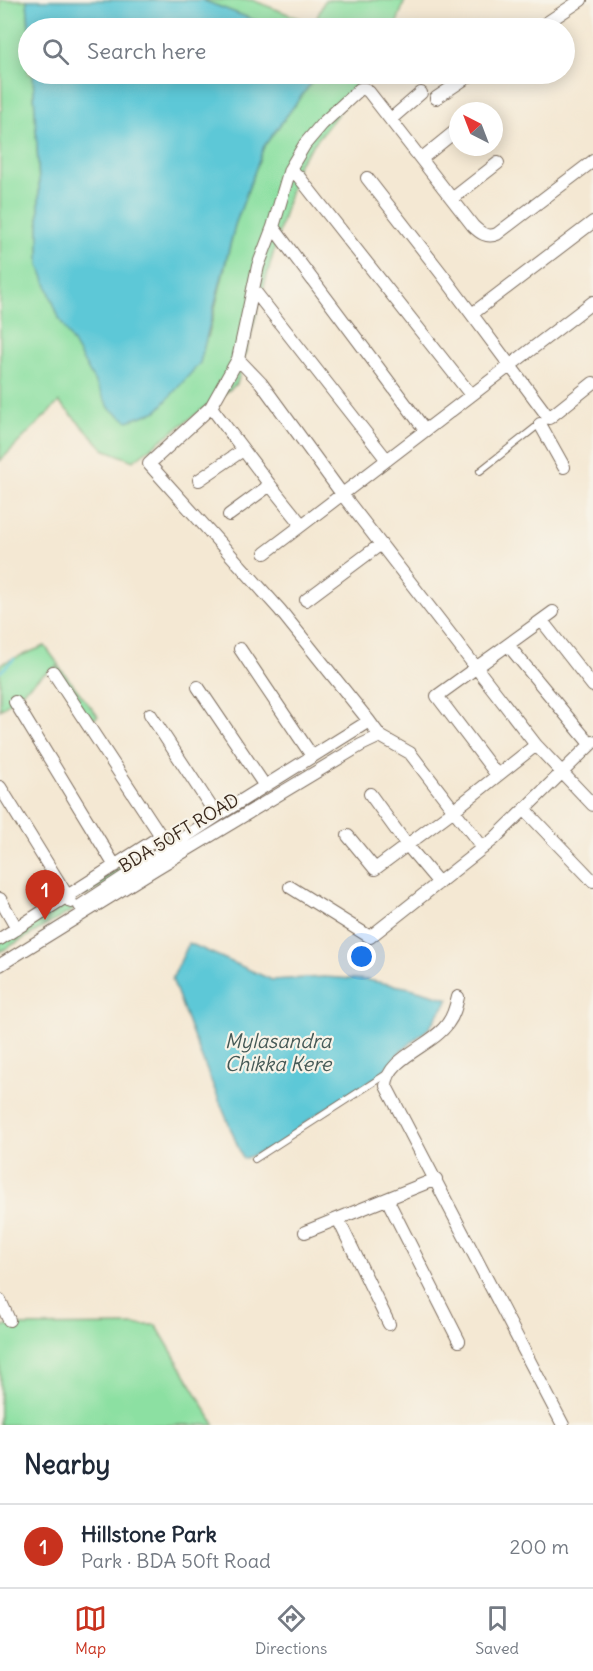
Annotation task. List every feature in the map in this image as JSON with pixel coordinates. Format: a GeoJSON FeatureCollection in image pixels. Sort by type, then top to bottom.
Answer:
{"type":"FeatureCollection","features":[{"type":"Feature","properties":{"kind":"street"},"geometry":{"type":"LineString","coordinates":[[554,18],[581,0]]}},
{"type":"Feature","properties":{"kind":"street"},"geometry":{"type":"LineString","coordinates":[[436,98],[457,84]]}},
{"type":"Feature","properties":{"kind":"street"},"geometry":{"type":"LineString","coordinates":[[483,848],[410,753],[380,736],[280,610],[149,464],[211,406],[238,359],[258,266],[273,227],[290,170],[304,144],[360,89],[369,92],[479,232],[491,236],[497,234],[593,161]]}},
{"type":"Feature","properties":{"kind":"street"},"geometry":{"type":"LineString","coordinates":[[391,119],[421,93]]}},
{"type":"Feature","properties":{"kind":"street"},"geometry":{"type":"LineString","coordinates":[[421,159],[449,136]]}},
{"type":"Feature","properties":{"kind":"street"},"geometry":{"type":"LineString","coordinates":[[452,199],[498,164]]}},
{"type":"Feature","properties":{"kind":"street"},"geometry":{"type":"LineString","coordinates":[[290,170],[299,177],[471,395]]}},
{"type":"Feature","properties":{"kind":"street"},"geometry":{"type":"LineString","coordinates":[[367,178],[510,365],[544,421],[564,466]]}},
{"type":"Feature","properties":{"kind":"street"},"geometry":{"type":"LineString","coordinates":[[472,314],[593,222]]}},
{"type":"Feature","properties":{"kind":"street"},"geometry":{"type":"LineString","coordinates":[[273,227],[425,430]]}},
{"type":"Feature","properties":{"kind":"street"},"geometry":{"type":"LineString","coordinates":[[253,289],[387,460]]}},
{"type":"Feature","properties":{"kind":"street"},"geometry":{"type":"LineString","coordinates":[[265,553],[593,302]]}},
{"type":"Feature","properties":{"kind":"street"},"geometry":{"type":"LineString","coordinates":[[238,359],[261,384],[342,494],[536,745],[593,805]]}},
{"type":"Feature","properties":{"kind":"street"},"geometry":{"type":"LineString","coordinates":[[544,421],[593,383]]}},
{"type":"Feature","properties":{"kind":"street"},"geometry":{"type":"LineString","coordinates":[[211,406],[302,525]]}},
{"type":"Feature","properties":{"kind":"street"},"geometry":{"type":"LineString","coordinates":[[199,480],[243,450]]}},
{"type":"Feature","properties":{"kind":"street"},"geometry":{"type":"LineString","coordinates":[[229,515],[270,485]]}},
{"type":"Feature","properties":{"kind":"street"},"geometry":{"type":"LineString","coordinates":[[306,600],[381,544]]}},
{"type":"Feature","properties":{"kind":"street"},"geometry":{"type":"LineString","coordinates":[[497,775],[437,696],[553,612]]}},
{"type":"Feature","properties":{"kind":"street"},"geometry":{"type":"LineString","coordinates":[[542,621],[593,686]]}},
{"type":"Feature","properties":{"kind":"street"},"geometry":{"type":"LineString","coordinates":[[290,887],[370,937],[483,848],[592,743],[508,645]]}},
{"type":"Feature","properties":{"kind":"street"},"geometry":{"type":"LineString","coordinates":[[240,650],[312,756]]}},
{"type":"Feature","properties":{"kind":"street"},"geometry":{"type":"LineString","coordinates":[[0,939],[161,836],[53,672]]}},
{"type":"Feature","properties":{"kind":"street"},"geometry":{"type":"LineString","coordinates":[[198,687],[265,786]]}},
{"type":"Feature","properties":{"kind":"street"},"geometry":{"type":"LineString","coordinates":[[15,702],[115,866]]}},
{"type":"Feature","properties":{"kind":"street"},"geometry":{"type":"LineString","coordinates":[[150,714],[216,816]]}},
{"type":"Feature","properties":{"kind":"street","name":"BDA 50FT ROAD"},"geometry":{"type":"LineString","coordinates":[[0,965],[216,816],[369,721]]}},
{"type":"Feature","properties":{"kind":"street","name":"BDA 50FT ROAD"},"geometry":{"type":"LineString","coordinates":[[0,956],[380,736]]}},
{"type":"Feature","properties":{"kind":"street"},"geometry":{"type":"LineString","coordinates":[[348,836],[375,869],[536,745]]}},
{"type":"Feature","properties":{"kind":"street"},"geometry":{"type":"LineString","coordinates":[[0,787],[77,912]]}},
{"type":"Feature","properties":{"kind":"street"},"geometry":{"type":"LineString","coordinates":[[370,795],[439,883]]}},
{"type":"Feature","properties":{"kind":"street"},"geometry":{"type":"LineString","coordinates":[[524,809],[593,881]]}},
{"type":"Feature","properties":{"kind":"street"},"geometry":{"type":"LineString","coordinates":[[0,899],[17,929]]}},
{"type":"Feature","properties":{"kind":"street"},"geometry":{"type":"LineString","coordinates":[[458,997],[455,1012],[448,1024],[440,1033],[394,1067],[389,1073],[386,1086],[563,1425]]}},
{"type":"Feature","properties":{"kind":"street"},"geometry":{"type":"LineString","coordinates":[[305,1232],[435,1179]]}},
{"type":"Feature","properties":{"kind":"street"},"geometry":{"type":"LineString","coordinates":[[387,1199],[459,1341]]}},
{"type":"Feature","properties":{"kind":"street"},"geometry":{"type":"LineString","coordinates":[[338,1219],[389,1324]]}},
{"type":"Feature","properties":{"kind":"street"},"geometry":{"type":"LineString","coordinates":[[0,1300],[9,1320]]}},
{"type":"Feature","properties":{"kind":"lane"},"geometry":{"type":"LineString","coordinates":[[480,471],[544,421]]}},
{"type":"Feature","properties":{"kind":"lane"},"geometry":{"type":"LineString","coordinates":[[255,1160],[389,1073]]}},
{"type":"Feature","properties":{"kind":"green space"},"geometry":{"type":"Polygon","coordinates":[[[0,0],[27,0],[28,18],[18,18],[18,84],[34,84],[39,183],[39,265],[208,337],[235,225],[264,146],[310,84],[361,84],[298,164],[237,384],[133,461],[104,449],[59,402],[0,461],[0,111],[2,109],[0,0]]]}},
{"type":"Feature","properties":{"kind":"green space"},"geometry":{"type":"Polygon","coordinates":[[[202,0],[252,0],[298,18],[249,18],[202,0]]]}},
{"type":"Feature","properties":{"kind":"green space"},"geometry":{"type":"Polygon","coordinates":[[[325,0],[405,0],[399,18],[317,18],[325,0]]]}},
{"type":"Feature","properties":{"kind":"green space"},"geometry":{"type":"Polygon","coordinates":[[[45,646],[59,665],[41,676],[0,710],[0,664],[45,646]]]}},
{"type":"Feature","properties":{"kind":"green space"},"geometry":{"type":"Polygon","coordinates":[[[59,667],[98,716],[90,722],[53,672],[59,667]]]}},
{"type":"Feature","properties":{"kind":"green space"},"geometry":{"type":"Polygon","coordinates":[[[178,832],[182,837],[86,896],[82,890],[178,832]]]}},
{"type":"Feature","properties":{"kind":"green space"},"geometry":{"type":"Polygon","coordinates":[[[67,897],[75,909],[0,952],[0,943],[67,897]]]}},
{"type":"Feature","properties":{"kind":"green space"},"geometry":{"type":"Polygon","coordinates":[[[156,1325],[215,1425],[0,1425],[0,1326],[156,1325]]]}},
{"type":"Feature","properties":{"kind":"water"},"geometry":{"type":"Polygon","coordinates":[[[27,0],[202,0],[249,18],[28,18],[27,0]]]}},
{"type":"Feature","properties":{"kind":"water"},"geometry":{"type":"Polygon","coordinates":[[[34,84],[310,84],[264,146],[235,225],[200,363],[157,411],[128,421],[110,409],[59,318],[39,265],[39,183],[34,84]]]}},
{"type":"Feature","properties":{"kind":"water","name":"Mylasandra Chikka Kere"},"geometry":{"type":"Polygon","coordinates":[[[189,943],[272,980],[324,977],[367,980],[410,988],[449,999],[429,1028],[400,1052],[380,1075],[314,1116],[275,1147],[243,1159],[172,979],[189,943]]]}},
{"type":"Feature","properties":{"kind":"waterway"},"geometry":{"type":"LineString","coordinates":[[0,672],[14,659]]}},
{"type":"Feature","properties":{"kind":"place","name":"Hillstone Park"},"geometry":{"type":"Point","coordinates":[45,920]}}]}
